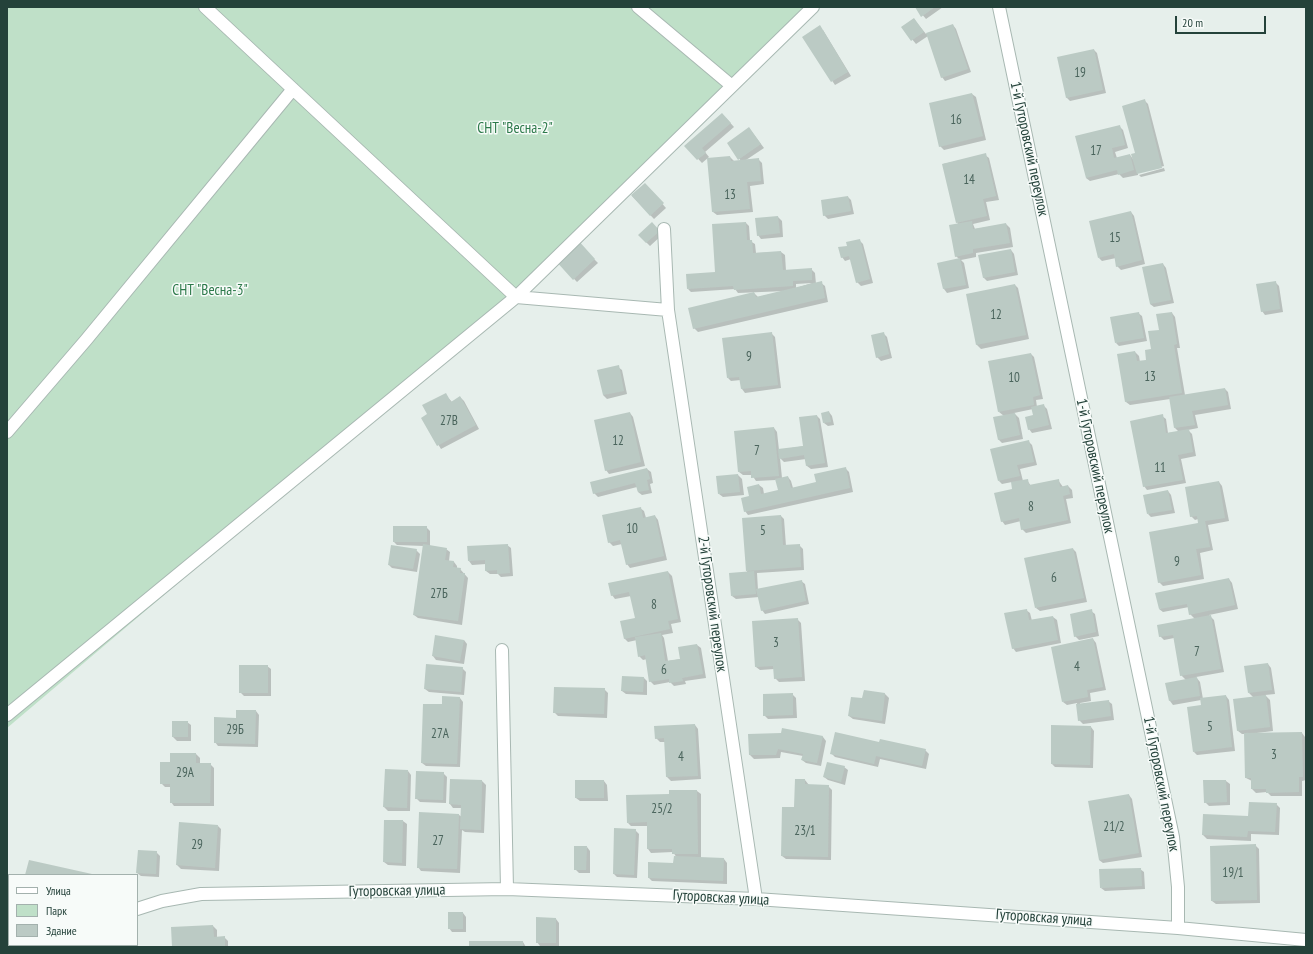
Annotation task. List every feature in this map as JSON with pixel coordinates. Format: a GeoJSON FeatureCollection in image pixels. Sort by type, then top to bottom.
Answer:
{"type":"FeatureCollection","features":[{"type":"Feature","properties":{"kind":"street"},"geometry":{"type":"LineString","coordinates":[[205,7],[516,297],[668,310]]}},
{"type":"Feature","properties":{"kind":"street"},"geometry":{"type":"LineString","coordinates":[[638,7],[732,86]]}},
{"type":"Feature","properties":{"kind":"street"},"geometry":{"type":"LineString","coordinates":[[7,715],[516,297],[813,7]]}},
{"type":"Feature","properties":{"kind":"street","name":"1-й Гуторовский переулок"},"geometry":{"type":"LineString","coordinates":[[999,7],[1173,838],[1178,887],[1178,928]]}},
{"type":"Feature","properties":{"kind":"street"},"geometry":{"type":"LineString","coordinates":[[7,432],[86,340],[293,89]]}},
{"type":"Feature","properties":{"kind":"street","name":"2-й Гуторовский переулок"},"geometry":{"type":"LineString","coordinates":[[664,230],[668,310],[756,899]]}},
{"type":"Feature","properties":{"kind":"street"},"geometry":{"type":"LineString","coordinates":[[502,650],[507,889]]}},
{"type":"Feature","properties":{"kind":"street","name":"Гуторовская улица"},"geometry":{"type":"LineString","coordinates":[[138,909],[162,901],[201,894],[507,889],[756,899],[1178,928],[1306,940]]}},
{"type":"Feature","properties":{"kind":"green space","name":"СНТ \"Весна-3\""},"geometry":{"type":"Polygon","coordinates":[[[7,7],[818,7],[516,297],[7,728],[7,7]]]}},
{"type":"Feature","properties":{"kind":"building"},"geometry":{"type":"Polygon","coordinates":[[[915,7],[935,7],[921,17],[915,7]]]}},
{"type":"Feature","properties":{"kind":"building"},"geometry":{"type":"Polygon","coordinates":[[[914,18],[924,32],[911,41],[901,27],[914,18]]]}},
{"type":"Feature","properties":{"kind":"building"},"geometry":{"type":"Polygon","coordinates":[[[953,24],[968,69],[941,78],[926,33],[953,24]]]}},
{"type":"Feature","properties":{"kind":"building"},"geometry":{"type":"Polygon","coordinates":[[[820,25],[848,72],[831,82],[802,37],[820,25]]]}},
{"type":"Feature","properties":{"kind":"building"},"geometry":{"type":"Polygon","coordinates":[[[1094,49],[1103,90],[1066,98],[1057,57],[1094,49]]]}},
{"type":"Feature","properties":{"kind":"building"},"geometry":{"type":"Polygon","coordinates":[[[972,93],[983,136],[939,147],[929,103],[972,93]]]}},
{"type":"Feature","properties":{"kind":"building"},"geometry":{"type":"Polygon","coordinates":[[[1145,99],[1162,168],[1137,174],[1131,154],[1135,153],[1122,106],[1145,99]]]}},
{"type":"Feature","properties":{"kind":"building"},"geometry":{"type":"Polygon","coordinates":[[[722,113],[731,123],[702,148],[706,153],[697,160],[684,146],[722,113]]]}},
{"type":"Feature","properties":{"kind":"building"},"geometry":{"type":"Polygon","coordinates":[[[1120,125],[1125,145],[1112,148],[1114,158],[1130,154],[1134,170],[1118,175],[1117,170],[1086,178],[1075,136],[1120,125]]]}},
{"type":"Feature","properties":{"kind":"building"},"geometry":{"type":"Polygon","coordinates":[[[749,127],[761,144],[738,160],[727,143],[749,127]]]}},
{"type":"Feature","properties":{"kind":"building"},"geometry":{"type":"Polygon","coordinates":[[[986,153],[996,196],[983,199],[987,216],[956,223],[942,164],[986,153]]]}},
{"type":"Feature","properties":{"kind":"building"},"geometry":{"type":"Polygon","coordinates":[[[730,156],[731,161],[759,158],[761,181],[747,182],[750,209],[712,212],[707,158],[730,156]]]}},
{"type":"Feature","properties":{"kind":"building"},"geometry":{"type":"Polygon","coordinates":[[[645,183],[664,203],[650,216],[631,195],[645,183]]]}},
{"type":"Feature","properties":{"kind":"building"},"geometry":{"type":"Polygon","coordinates":[[[848,196],[851,211],[823,216],[821,200],[848,196]]]}},
{"type":"Feature","properties":{"kind":"building"},"geometry":{"type":"Polygon","coordinates":[[[1131,211],[1142,260],[1116,267],[1114,254],[1098,258],[1089,221],[1131,211]]]}},
{"type":"Feature","properties":{"kind":"building"},"geometry":{"type":"Polygon","coordinates":[[[778,216],[780,233],[757,236],[755,218],[778,216]]]}},
{"type":"Feature","properties":{"kind":"building"},"geometry":{"type":"Polygon","coordinates":[[[972,221],[973,229],[1006,223],[1010,243],[973,249],[973,253],[955,257],[949,225],[972,221]]]}},
{"type":"Feature","properties":{"kind":"building"},"geometry":{"type":"Polygon","coordinates":[[[652,222],[660,231],[646,243],[638,235],[652,222]]]}},
{"type":"Feature","properties":{"kind":"building"},"geometry":{"type":"Polygon","coordinates":[[[746,222],[747,240],[752,240],[753,253],[781,251],[783,270],[812,268],[812,280],[793,281],[793,286],[734,290],[733,286],[687,289],[686,274],[715,272],[712,224],[746,222]]]}},
{"type":"Feature","properties":{"kind":"building"},"geometry":{"type":"Polygon","coordinates":[[[577,239],[595,259],[573,280],[555,260],[577,239]]]}},
{"type":"Feature","properties":{"kind":"building"},"geometry":{"type":"Polygon","coordinates":[[[860,239],[870,279],[856,283],[849,256],[841,258],[838,247],[847,246],[846,242],[860,239]]]}},
{"type":"Feature","properties":{"kind":"building"},"geometry":{"type":"Polygon","coordinates":[[[1011,249],[1015,272],[983,278],[978,255],[1011,249]]]}},
{"type":"Feature","properties":{"kind":"building"},"geometry":{"type":"Polygon","coordinates":[[[960,258],[966,285],[943,289],[937,263],[960,258]]]}},
{"type":"Feature","properties":{"kind":"building"},"geometry":{"type":"Polygon","coordinates":[[[1163,263],[1171,300],[1150,304],[1142,267],[1163,263]]]}},
{"type":"Feature","properties":{"kind":"building"},"geometry":{"type":"Polygon","coordinates":[[[822,281],[825,298],[693,329],[688,308],[754,292],[756,297],[822,281]]]}},
{"type":"Feature","properties":{"kind":"building"},"geometry":{"type":"Polygon","coordinates":[[[1276,281],[1280,309],[1261,312],[1256,284],[1276,281]]]}},
{"type":"Feature","properties":{"kind":"building"},"geometry":{"type":"Polygon","coordinates":[[[1015,284],[1026,335],[976,345],[966,294],[1015,284]]]}},
{"type":"Feature","properties":{"kind":"building"},"geometry":{"type":"Polygon","coordinates":[[[1139,312],[1144,338],[1115,343],[1110,317],[1139,312]]]}},
{"type":"Feature","properties":{"kind":"building"},"geometry":{"type":"Polygon","coordinates":[[[1172,312],[1177,344],[1174,345],[1182,393],[1125,402],[1117,354],[1135,351],[1137,361],[1146,360],[1145,350],[1151,349],[1148,331],[1159,330],[1156,314],[1172,312]]]}},
{"type":"Feature","properties":{"kind":"building"},"geometry":{"type":"Polygon","coordinates":[[[772,332],[778,385],[741,389],[739,377],[727,378],[722,338],[772,332]]]}},
{"type":"Feature","properties":{"kind":"building"},"geometry":{"type":"Polygon","coordinates":[[[884,332],[889,354],[876,358],[871,335],[884,332]]]}},
{"type":"Feature","properties":{"kind":"building"},"geometry":{"type":"Polygon","coordinates":[[[1031,353],[1040,395],[1033,397],[1034,405],[998,412],[988,361],[1031,353]]]}},
{"type":"Feature","properties":{"kind":"building"},"geometry":{"type":"Polygon","coordinates":[[[619,365],[624,391],[603,395],[597,370],[619,365]]]}},
{"type":"Feature","properties":{"kind":"building"},"geometry":{"type":"Polygon","coordinates":[[[1225,388],[1228,405],[1192,411],[1195,425],[1174,428],[1169,397],[1225,388]]]}},
{"type":"Feature","properties":{"kind":"building"},"geometry":{"type":"Polygon","coordinates":[[[446,393],[451,402],[460,396],[476,425],[437,446],[421,418],[427,414],[422,405],[446,393]]]}},
{"type":"Feature","properties":{"kind":"building"},"geometry":{"type":"Polygon","coordinates":[[[1044,404],[1049,425],[1028,430],[1025,417],[1033,415],[1031,407],[1044,404]]]}},
{"type":"Feature","properties":{"kind":"building"},"geometry":{"type":"Polygon","coordinates":[[[829,411],[831,422],[823,423],[821,413],[829,411]]]}},
{"type":"Feature","properties":{"kind":"building"},"geometry":{"type":"Polygon","coordinates":[[[630,412],[641,462],[605,471],[594,420],[630,412]]]}},
{"type":"Feature","properties":{"kind":"building"},"geometry":{"type":"Polygon","coordinates":[[[1015,413],[1020,435],[998,440],[993,417],[1015,413]]]}},
{"type":"Feature","properties":{"kind":"building"},"geometry":{"type":"Polygon","coordinates":[[[1163,414],[1166,433],[1189,429],[1193,452],[1178,455],[1183,480],[1143,487],[1130,421],[1163,414]]]}},
{"type":"Feature","properties":{"kind":"building"},"geometry":{"type":"Polygon","coordinates":[[[817,415],[825,463],[806,466],[804,455],[779,459],[778,449],[803,446],[799,417],[817,415]]]}},
{"type":"Feature","properties":{"kind":"building"},"geometry":{"type":"Polygon","coordinates":[[[774,427],[779,476],[751,478],[751,471],[738,472],[734,431],[774,427]]]}},
{"type":"Feature","properties":{"kind":"building"},"geometry":{"type":"Polygon","coordinates":[[[1029,440],[1034,462],[1017,465],[1020,476],[998,481],[990,449],[1029,440]]]}},
{"type":"Feature","properties":{"kind":"building"},"geometry":{"type":"Polygon","coordinates":[[[846,467],[850,488],[744,512],[741,498],[749,496],[747,487],[759,484],[761,494],[778,490],[775,479],[788,476],[791,488],[816,482],[814,474],[846,467]]]}},
{"type":"Feature","properties":{"kind":"building"},"geometry":{"type":"Polygon","coordinates":[[[647,468],[650,479],[647,480],[649,490],[638,492],[635,483],[593,494],[590,482],[647,468]]]}},
{"type":"Feature","properties":{"kind":"building"},"geometry":{"type":"Polygon","coordinates":[[[738,474],[740,492],[718,494],[716,476],[738,474]]]}},
{"type":"Feature","properties":{"kind":"building"},"geometry":{"type":"Polygon","coordinates":[[[1028,479],[1029,485],[1059,479],[1060,487],[1068,485],[1070,494],[1063,496],[1068,520],[1021,530],[1019,518],[1001,522],[994,493],[1012,489],[1011,482],[1028,479]]]}},
{"type":"Feature","properties":{"kind":"building"},"geometry":{"type":"Polygon","coordinates":[[[1219,481],[1225,518],[1205,521],[1210,547],[1196,549],[1201,575],[1158,583],[1149,532],[1198,523],[1197,516],[1190,517],[1185,487],[1219,481]]]}},
{"type":"Feature","properties":{"kind":"building"},"geometry":{"type":"Polygon","coordinates":[[[1168,490],[1172,510],[1147,514],[1143,495],[1168,490]]]}},
{"type":"Feature","properties":{"kind":"building"},"geometry":{"type":"Polygon","coordinates":[[[641,507],[643,518],[655,515],[664,556],[626,565],[620,540],[608,543],[602,515],[641,507]]]}},
{"type":"Feature","properties":{"kind":"building"},"geometry":{"type":"Polygon","coordinates":[[[781,515],[783,545],[800,544],[801,567],[746,571],[742,518],[781,515]]]}},
{"type":"Feature","properties":{"kind":"building"},"geometry":{"type":"Polygon","coordinates":[[[393,526],[427,526],[427,542],[393,542],[393,526]]]}},
{"type":"Feature","properties":{"kind":"building"},"geometry":{"type":"Polygon","coordinates":[[[423,544],[447,548],[445,560],[454,561],[453,567],[461,568],[460,573],[465,573],[458,621],[413,615],[423,544]]]}},
{"type":"Feature","properties":{"kind":"building"},"geometry":{"type":"Polygon","coordinates":[[[508,544],[510,573],[497,574],[497,570],[485,571],[485,560],[468,561],[467,546],[508,544]]]}},
{"type":"Feature","properties":{"kind":"building"},"geometry":{"type":"Polygon","coordinates":[[[391,545],[417,549],[413,569],[388,565],[391,545]]]}},
{"type":"Feature","properties":{"kind":"building"},"geometry":{"type":"Polygon","coordinates":[[[1073,548],[1084,598],[1035,608],[1024,558],[1073,548]]]}},
{"type":"Feature","properties":{"kind":"building"},"geometry":{"type":"Polygon","coordinates":[[[668,571],[678,619],[668,621],[670,629],[624,639],[620,621],[635,618],[629,592],[611,596],[608,583],[668,571]]]}},
{"type":"Feature","properties":{"kind":"building"},"geometry":{"type":"Polygon","coordinates":[[[754,571],[756,594],[731,596],[729,573],[754,571]]]}},
{"type":"Feature","properties":{"kind":"building"},"geometry":{"type":"Polygon","coordinates":[[[1229,578],[1235,605],[1189,615],[1187,604],[1159,609],[1155,593],[1229,578]]]}},
{"type":"Feature","properties":{"kind":"building"},"geometry":{"type":"Polygon","coordinates":[[[802,580],[806,601],[761,611],[756,589],[802,580]]]}},
{"type":"Feature","properties":{"kind":"building"},"geometry":{"type":"Polygon","coordinates":[[[1027,609],[1029,620],[1053,616],[1058,640],[1012,649],[1004,613],[1027,609]]]}},
{"type":"Feature","properties":{"kind":"building"},"geometry":{"type":"Polygon","coordinates":[[[1092,609],[1096,632],[1074,637],[1070,614],[1092,609]]]}},
{"type":"Feature","properties":{"kind":"building"},"geometry":{"type":"Polygon","coordinates":[[[1211,615],[1221,669],[1180,676],[1173,635],[1159,637],[1157,625],[1211,615]]]}},
{"type":"Feature","properties":{"kind":"building"},"geometry":{"type":"Polygon","coordinates":[[[798,618],[802,677],[774,679],[773,666],[755,667],[752,621],[798,618]]]}},
{"type":"Feature","properties":{"kind":"building"},"geometry":{"type":"Polygon","coordinates":[[[661,633],[665,661],[680,659],[678,647],[697,644],[703,674],[682,678],[683,681],[669,683],[669,679],[649,682],[645,655],[638,657],[635,637],[661,633]]]}},
{"type":"Feature","properties":{"kind":"building"},"geometry":{"type":"Polygon","coordinates":[[[435,635],[464,640],[460,661],[432,656],[435,635]]]}},
{"type":"Feature","properties":{"kind":"building"},"geometry":{"type":"Polygon","coordinates":[[[1093,638],[1103,687],[1087,690],[1088,697],[1062,702],[1051,647],[1093,638]]]}},
{"type":"Feature","properties":{"kind":"building"},"geometry":{"type":"Polygon","coordinates":[[[1268,663],[1272,690],[1248,693],[1244,666],[1268,663]]]}},
{"type":"Feature","properties":{"kind":"building"},"geometry":{"type":"Polygon","coordinates":[[[426,664],[463,667],[461,692],[424,689],[426,664]]]}},
{"type":"Feature","properties":{"kind":"building"},"geometry":{"type":"Polygon","coordinates":[[[239,665],[268,665],[268,693],[239,693],[239,665]]]}},
{"type":"Feature","properties":{"kind":"building"},"geometry":{"type":"Polygon","coordinates":[[[622,676],[644,677],[643,692],[621,691],[622,676]]]}},
{"type":"Feature","properties":{"kind":"building"},"geometry":{"type":"Polygon","coordinates":[[[1197,677],[1200,696],[1169,701],[1165,683],[1197,677]]]}},
{"type":"Feature","properties":{"kind":"building"},"geometry":{"type":"Polygon","coordinates":[[[554,687],[605,688],[604,714],[553,713],[554,687]]]}},
{"type":"Feature","properties":{"kind":"building"},"geometry":{"type":"Polygon","coordinates":[[[864,690],[885,693],[882,721],[848,716],[851,697],[862,698],[864,690]]]}},
{"type":"Feature","properties":{"kind":"building"},"geometry":{"type":"Polygon","coordinates":[[[793,693],[793,715],[763,716],[763,694],[793,693]]]}},
{"type":"Feature","properties":{"kind":"building"},"geometry":{"type":"Polygon","coordinates":[[[1226,695],[1232,747],[1193,752],[1187,707],[1201,705],[1200,698],[1226,695]]]}},
{"type":"Feature","properties":{"kind":"building"},"geometry":{"type":"Polygon","coordinates":[[[1266,695],[1270,727],[1237,731],[1233,699],[1266,695]]]}},
{"type":"Feature","properties":{"kind":"building"},"geometry":{"type":"Polygon","coordinates":[[[442,696],[460,697],[457,764],[421,763],[423,704],[442,704],[442,696]]]}},
{"type":"Feature","properties":{"kind":"building"},"geometry":{"type":"Polygon","coordinates":[[[1109,700],[1111,716],[1078,721],[1076,704],[1109,700]]]}},
{"type":"Feature","properties":{"kind":"building"},"geometry":{"type":"Polygon","coordinates":[[[236,710],[256,710],[255,744],[214,743],[214,717],[236,718],[236,710]]]}},
{"type":"Feature","properties":{"kind":"building"},"geometry":{"type":"Polygon","coordinates":[[[172,721],[188,721],[188,737],[172,737],[172,721]]]}},
{"type":"Feature","properties":{"kind":"building"},"geometry":{"type":"Polygon","coordinates":[[[695,724],[698,776],[666,777],[664,738],[655,739],[654,726],[695,724]]]}},
{"type":"Feature","properties":{"kind":"building"},"geometry":{"type":"Polygon","coordinates":[[[1051,725],[1091,726],[1090,765],[1051,764],[1051,725]]]}},
{"type":"Feature","properties":{"kind":"building"},"geometry":{"type":"Polygon","coordinates":[[[782,728],[823,736],[817,763],[801,760],[803,754],[778,749],[776,755],[749,755],[748,734],[781,733],[782,728]]]}},
{"type":"Feature","properties":{"kind":"building"},"geometry":{"type":"Polygon","coordinates":[[[835,732],[879,742],[880,739],[926,749],[922,766],[876,756],[874,764],[830,754],[835,732]]]}},
{"type":"Feature","properties":{"kind":"building"},"geometry":{"type":"Polygon","coordinates":[[[1302,732],[1303,777],[1299,777],[1299,792],[1266,793],[1266,789],[1251,789],[1251,778],[1245,778],[1244,733],[1302,732]]]}},
{"type":"Feature","properties":{"kind":"building"},"geometry":{"type":"Polygon","coordinates":[[[170,753],[196,753],[196,763],[211,763],[210,803],[170,803],[170,784],[160,784],[160,762],[170,762],[170,753]]]}},
{"type":"Feature","properties":{"kind":"building"},"geometry":{"type":"Polygon","coordinates":[[[827,762],[845,766],[841,782],[823,777],[827,762]]]}},
{"type":"Feature","properties":{"kind":"building"},"geometry":{"type":"Polygon","coordinates":[[[385,769],[408,770],[407,808],[383,807],[385,769]]]}},
{"type":"Feature","properties":{"kind":"building"},"geometry":{"type":"Polygon","coordinates":[[[416,771],[444,772],[443,800],[415,799],[416,771]]]}},
{"type":"Feature","properties":{"kind":"building"},"geometry":{"type":"Polygon","coordinates":[[[450,779],[482,780],[481,830],[460,829],[461,805],[449,804],[450,779]]]}},
{"type":"Feature","properties":{"kind":"building"},"geometry":{"type":"Polygon","coordinates":[[[795,779],[805,779],[805,784],[829,785],[828,857],[781,856],[782,807],[794,807],[795,779]]]}},
{"type":"Feature","properties":{"kind":"building"},"geometry":{"type":"Polygon","coordinates":[[[575,780],[604,780],[604,798],[575,798],[575,780]]]}},
{"type":"Feature","properties":{"kind":"building"},"geometry":{"type":"Polygon","coordinates":[[[1203,780],[1226,780],[1227,802],[1204,803],[1203,780]]]}},
{"type":"Feature","properties":{"kind":"building"},"geometry":{"type":"Polygon","coordinates":[[[669,790],[697,790],[698,854],[672,854],[672,849],[647,849],[647,822],[627,823],[626,795],[669,794],[669,790]]]}},
{"type":"Feature","properties":{"kind":"building"},"geometry":{"type":"Polygon","coordinates":[[[1129,794],[1139,853],[1099,860],[1088,801],[1129,794]]]}},
{"type":"Feature","properties":{"kind":"building"},"geometry":{"type":"Polygon","coordinates":[[[1249,802],[1277,803],[1275,832],[1248,831],[1247,837],[1202,835],[1203,814],[1248,816],[1249,802]]]}},
{"type":"Feature","properties":{"kind":"building"},"geometry":{"type":"Polygon","coordinates":[[[419,812],[459,814],[457,869],[417,868],[419,812]]]}},
{"type":"Feature","properties":{"kind":"building"},"geometry":{"type":"Polygon","coordinates":[[[384,820],[403,820],[402,863],[383,862],[384,820]]]}},
{"type":"Feature","properties":{"kind":"building"},"geometry":{"type":"Polygon","coordinates":[[[179,822],[218,825],[215,868],[176,865],[179,822]]]}},
{"type":"Feature","properties":{"kind":"building"},"geometry":{"type":"Polygon","coordinates":[[[614,828],[636,829],[634,875],[613,874],[614,828]]]}},
{"type":"Feature","properties":{"kind":"building"},"geometry":{"type":"Polygon","coordinates":[[[1256,844],[1257,900],[1211,901],[1210,846],[1256,844]]]}},
{"type":"Feature","properties":{"kind":"building"},"geometry":{"type":"Polygon","coordinates":[[[574,846],[587,846],[586,870],[574,870],[574,846]]]}},
{"type":"Feature","properties":{"kind":"building"},"geometry":{"type":"Polygon","coordinates":[[[138,850],[157,851],[156,874],[136,873],[138,850]]]}},
{"type":"Feature","properties":{"kind":"building"},"geometry":{"type":"Polygon","coordinates":[[[674,856],[724,858],[723,881],[648,878],[648,862],[673,863],[674,856]]]}},
{"type":"Feature","properties":{"kind":"building"},"geometry":{"type":"Polygon","coordinates":[[[29,860],[92,874],[25,874],[29,860]]]}},
{"type":"Feature","properties":{"kind":"building"},"geometry":{"type":"Polygon","coordinates":[[[1141,868],[1142,886],[1100,888],[1099,869],[1141,868]]]}},
{"type":"Feature","properties":{"kind":"building"},"geometry":{"type":"Polygon","coordinates":[[[7,877],[8,877],[8,920],[7,877]]]}},
{"type":"Feature","properties":{"kind":"building"},"geometry":{"type":"Polygon","coordinates":[[[448,912],[463,912],[463,929],[448,929],[448,912]]]}},
{"type":"Feature","properties":{"kind":"building"},"geometry":{"type":"Polygon","coordinates":[[[536,917],[556,918],[556,943],[536,943],[536,917]]]}},
{"type":"Feature","properties":{"kind":"building"},"geometry":{"type":"Polygon","coordinates":[[[213,925],[214,937],[225,936],[225,947],[172,947],[171,927],[213,925]]]}},
{"type":"Feature","properties":{"kind":"building"},"geometry":{"type":"Polygon","coordinates":[[[469,941],[523,941],[523,947],[469,947],[469,941]]]}},
{"type":"Feature","properties":{"kind":"building"},"geometry":{"type":"Polygon","coordinates":[[[14,946],[69,946],[69,947],[14,946]]]}},
{"type":"Feature","properties":{"kind":"park label","name":"СНТ \"Весна-2\""},"geometry":{"type":"Point","coordinates":[515,129]}}]}
